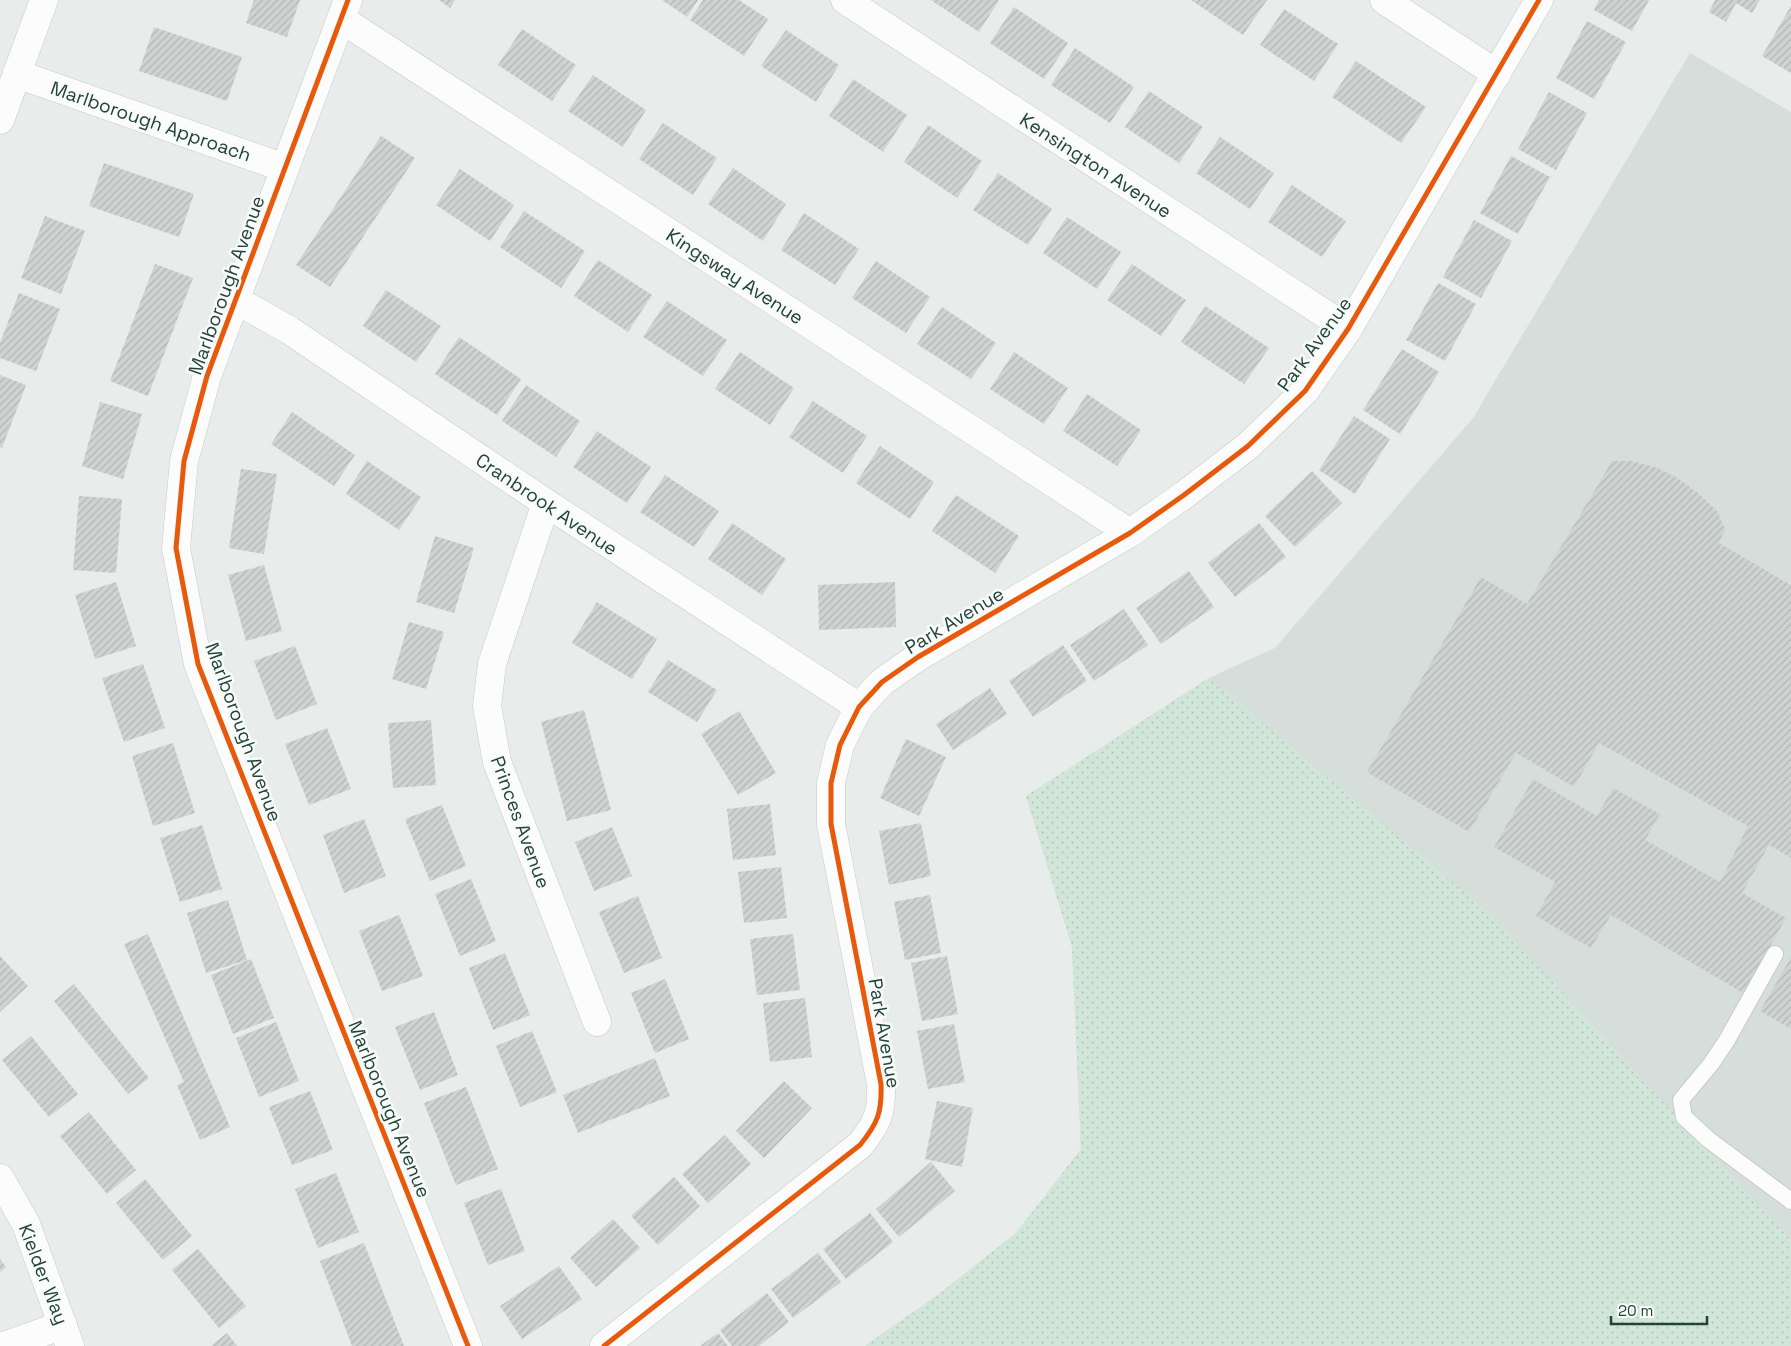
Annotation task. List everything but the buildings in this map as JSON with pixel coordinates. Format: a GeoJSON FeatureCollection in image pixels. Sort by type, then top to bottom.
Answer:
{"type":"FeatureCollection","features":[{"type":"Feature","properties":{"kind":"street"},"geometry":{"type":"LineString","coordinates":[[0,120],[44,0]]}},
{"type":"Feature","properties":{"kind":"street","name":"Kensington Avenue"},"geometry":{"type":"LineString","coordinates":[[845,0],[1348,329]]}},
{"type":"Feature","properties":{"kind":"street"},"geometry":{"type":"LineString","coordinates":[[1384,0],[1497,74]]}},
{"type":"Feature","properties":{"kind":"street","name":"Park Avenue"},"geometry":{"type":"LineString","coordinates":[[604,1346],[860,1144],[876,1126],[882,1105],[881,1084],[831,824],[830,783],[840,745],[859,708],[882,682],[918,657],[1130,533],[1184,496],[1248,446],[1305,390],[1348,329],[1539,0]]}},
{"type":"Feature","properties":{"kind":"street","name":"Marlborough Avenue"},"geometry":{"type":"LineString","coordinates":[[344,9],[207,376],[184,461],[176,548],[198,664],[468,1346]]}},
{"type":"Feature","properties":{"kind":"street","name":"Kingsway Avenue"},"geometry":{"type":"LineString","coordinates":[[344,9],[1130,533]]}},
{"type":"Feature","properties":{"kind":"street","name":"Marlborough Approach"},"geometry":{"type":"LineString","coordinates":[[17,74],[285,168]]}},
{"type":"Feature","properties":{"kind":"street","name":"Cranbrook Avenue"},"geometry":{"type":"LineString","coordinates":[[236,300],[289,330],[546,504],[859,708]]}},
{"type":"Feature","properties":{"kind":"street","name":"Princes Avenue"},"geometry":{"type":"LineString","coordinates":[[546,504],[492,664],[487,706],[497,762],[597,1022]]}},
{"type":"Feature","properties":{"kind":"street","name":"Kielder Way"},"geometry":{"type":"LineString","coordinates":[[0,1178],[26,1224],[66,1336]]}},
{"type":"Feature","properties":{"kind":"street"},"geometry":{"type":"LineString","coordinates":[[4,1346],[66,1336]]}},
{"type":"Feature","properties":{"kind":"lane"},"geometry":{"type":"LineString","coordinates":[[1775,954],[1727,1040],[1711,1064],[1681,1100],[1684,1117],[1709,1140],[1791,1201]]}},
{"type":"Feature","properties":{"kind":"shaded area"},"geometry":{"type":"Polygon","coordinates":[[[1690,53],[1791,112],[1791,1346],[865,1346],[939,1294],[1016,1233],[1081,1149],[1072,947],[1026,796],[1209,678],[1275,648],[1473,418],[1690,53]]]}},
{"type":"Feature","properties":{"kind":"green space"},"geometry":{"type":"Polygon","coordinates":[[[1209,678],[1487,911],[1791,1240],[1791,1346],[865,1346],[939,1294],[1016,1233],[1081,1149],[1072,947],[1026,796],[1209,678]]]}},
{"type":"Feature","properties":{"kind":"cycle path"},"geometry":{"type":"LineString","coordinates":[[348,0],[207,376],[184,461],[176,548],[198,664],[468,1346]]}},
{"type":"Feature","properties":{"kind":"cycle path"},"geometry":{"type":"LineString","coordinates":[[604,1346],[860,1145],[878,1117],[881,1102],[881,1084],[831,824],[831,783],[840,745],[859,707],[882,682],[918,657],[1130,533],[1184,495],[1248,446],[1305,391],[1348,329],[1539,0]]}}]}
